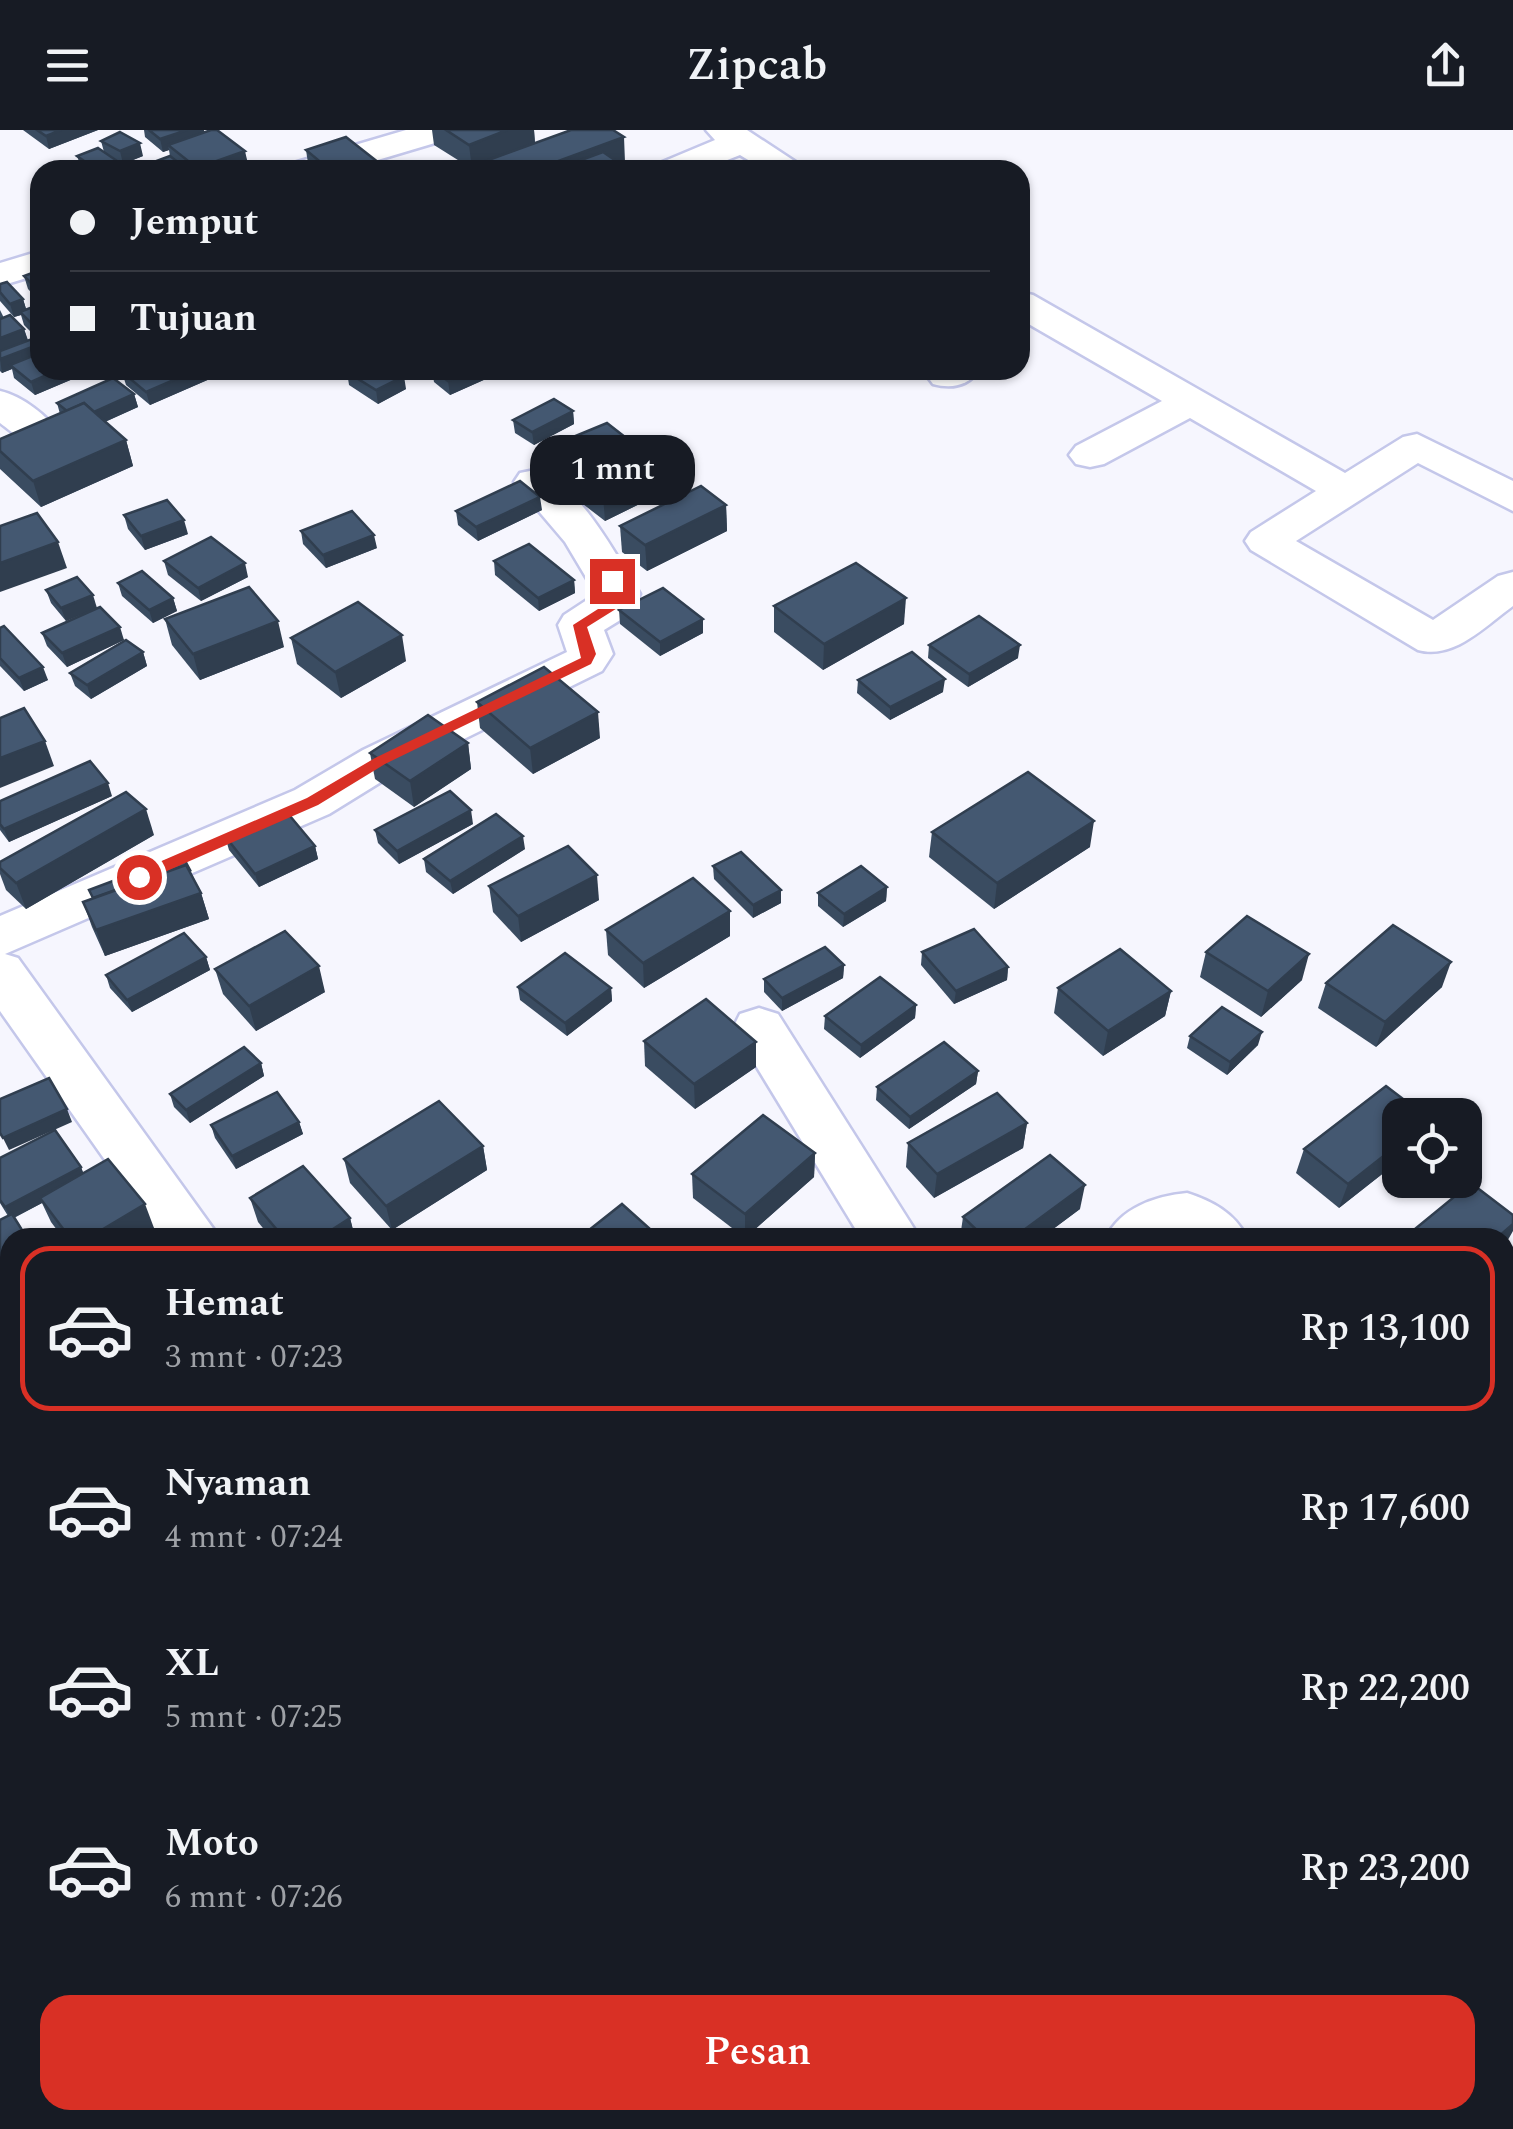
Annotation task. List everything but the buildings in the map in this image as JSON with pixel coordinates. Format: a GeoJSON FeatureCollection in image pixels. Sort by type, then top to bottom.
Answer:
{"type":"FeatureCollection","features":[{"type":"Feature","properties":{"kind":"street"},"geometry":{"type":"LineString","coordinates":[[329,130],[371,160]]}},
{"type":"Feature","properties":{"kind":"street"},"geometry":{"type":"LineString","coordinates":[[374,160],[443,130]]}},
{"type":"Feature","properties":{"kind":"street"},"geometry":{"type":"LineString","coordinates":[[689,160],[731,136],[773,160]]}},
{"type":"Feature","properties":{"kind":"street"},"geometry":{"type":"LineString","coordinates":[[0,275],[30,265]]}},
{"type":"Feature","properties":{"kind":"street"},"geometry":{"type":"LineString","coordinates":[[1031,322],[1191,402],[1346,491]]}},
{"type":"Feature","properties":{"kind":"street"},"geometry":{"type":"LineString","coordinates":[[0,402],[41,434]]}},
{"type":"Feature","properties":{"kind":"street"},"geometry":{"type":"LineString","coordinates":[[1090,455],[1191,402]]}},
{"type":"Feature","properties":{"kind":"street"},"geometry":{"type":"LineString","coordinates":[[1513,498],[1417,446],[1266,541],[1434,640],[1513,586]]}},
{"type":"Feature","properties":{"kind":"street"},"geometry":{"type":"LineString","coordinates":[[0,937],[312,802],[380,761],[586,661],[590,654],[580,625],[614,604],[618,594],[583,536],[535,482]]}},
{"type":"Feature","properties":{"kind":"street"},"geometry":{"type":"LineString","coordinates":[[0,972],[185,1228]]}},
{"type":"Feature","properties":{"kind":"street"},"geometry":{"type":"LineString","coordinates":[[758,1028],[886,1228]]}},
{"type":"Feature","properties":{"kind":"street"},"geometry":{"type":"LineString","coordinates":[[1151,1228],[1168,1218],[1187,1216],[1204,1228]]}},
{"type":"Feature","properties":{"kind":"route"},"geometry":{"type":"LineString","coordinates":[[139,877],[312,802],[380,761],[586,661],[590,654],[580,625],[614,604],[618,594],[612,581]]}}]}
